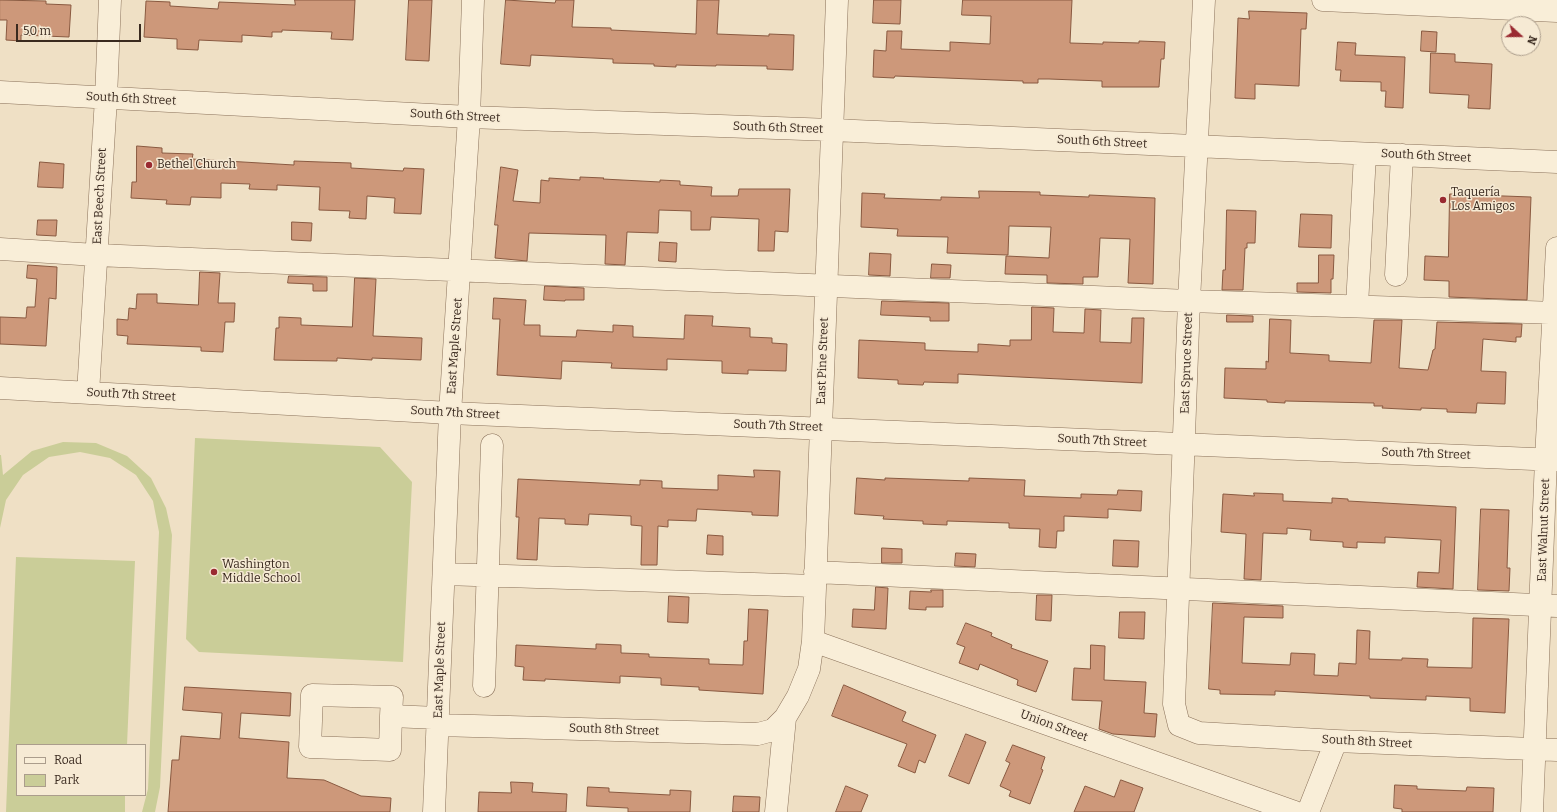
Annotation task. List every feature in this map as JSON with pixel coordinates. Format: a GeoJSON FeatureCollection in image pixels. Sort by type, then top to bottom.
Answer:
{"type":"FeatureCollection","features":[{"type":"Feature","properties":{"kind":"street","name":"East Beech Street"},"geometry":{"type":"LineString","coordinates":[[88,393],[106,98],[110,0]]}},
{"type":"Feature","properties":{"kind":"street","name":"East Maple Street"},"geometry":{"type":"LineString","coordinates":[[434,812],[450,413],[469,117],[473,0]]}},
{"type":"Feature","properties":{"kind":"street","name":"East Pine Street"},"geometry":{"type":"LineString","coordinates":[[776,812],[785,718],[798,696],[809,669],[813,640],[837,0]]}},
{"type":"Feature","properties":{"kind":"street","name":"East Spruce Street"},"geometry":{"type":"LineString","coordinates":[[1179,725],[1174,704],[1178,588],[1189,301],[1204,0]]}},
{"type":"Feature","properties":{"kind":"street"},"geometry":{"type":"LineString","coordinates":[[1322,0],[1557,10]]}},
{"type":"Feature","properties":{"kind":"street","name":"South 6th Street"},"geometry":{"type":"LineString","coordinates":[[0,92],[469,117],[832,130],[1557,162]]}},
{"type":"Feature","properties":{"kind":"street"},"geometry":{"type":"LineString","coordinates":[[1358,306],[1365,154]]}},
{"type":"Feature","properties":{"kind":"street"},"geometry":{"type":"LineString","coordinates":[[1396,275],[1402,155]]}},
{"type":"Feature","properties":{"kind":"street","name":"East Walnut Street"},"geometry":{"type":"LineString","coordinates":[[1532,812],[1535,750],[1549,606],[1557,248]]}},
{"type":"Feature","properties":{"kind":"street"},"geometry":{"type":"LineString","coordinates":[[0,249],[96,255],[1189,301],[1555,313]]}},
{"type":"Feature","properties":{"kind":"street","name":"South 7th Street"},"geometry":{"type":"LineString","coordinates":[[0,388],[450,413],[1552,460]]}},
{"type":"Feature","properties":{"kind":"street"},"geometry":{"type":"LineString","coordinates":[[484,686],[492,445]]}},
{"type":"Feature","properties":{"kind":"street"},"geometry":{"type":"LineString","coordinates":[[444,574],[488,576],[815,579],[1178,588],[1549,606]]}},
{"type":"Feature","properties":{"kind":"street","name":"Union Street"},"geometry":{"type":"LineString","coordinates":[[813,640],[1295,812]]}},
{"type":"Feature","properties":{"kind":"street","name":"South 8th Street"},"geometry":{"type":"LineString","coordinates":[[391,716],[438,721],[758,734],[773,730],[785,718]]}},
{"type":"Feature","properties":{"kind":"street","name":"South 8th Street"},"geometry":{"type":"LineString","coordinates":[[1179,725],[1199,733],[1336,741],[1557,750]]}},
{"type":"Feature","properties":{"kind":"street"},"geometry":{"type":"LineString","coordinates":[[1308,812],[1336,741]]}},
{"type":"Feature","properties":{"kind":"green space"},"geometry":{"type":"Polygon","coordinates":[[[195,438],[380,447],[412,482],[403,662],[199,652],[186,639],[195,438]]]}},
{"type":"Feature","properties":{"kind":"green space"},"geometry":{"type":"Polygon","coordinates":[[[63,442],[96,443],[127,456],[151,478],[166,508],[172,535],[160,787],[155,812],[142,812],[148,789],[159,532],[153,501],[136,475],[110,458],[80,452],[49,457],[23,475],[6,500],[0,528],[0,455],[3,475],[32,451],[63,442]]]}},
{"type":"Feature","properties":{"kind":"green space"},"geometry":{"type":"Polygon","coordinates":[[[16,557],[135,561],[127,744],[16,744],[16,796],[125,796],[125,812],[6,812],[16,557]]]}},
{"type":"Feature","properties":{"kind":"building"},"geometry":{"type":"Polygon","coordinates":[[[0,0],[46,1],[46,4],[71,5],[69,37],[21,35],[21,41],[6,40],[7,20],[0,20],[0,0]]]}},
{"type":"Feature","properties":{"kind":"building"},"geometry":{"type":"Polygon","coordinates":[[[295,0],[355,0],[353,40],[331,39],[332,32],[282,30],[282,32],[272,32],[272,37],[242,35],[242,42],[199,40],[198,50],[177,49],[177,39],[144,37],[146,1],[170,2],[170,6],[218,9],[219,2],[295,5],[295,0]]]}},
{"type":"Feature","properties":{"kind":"building"},"geometry":{"type":"Polygon","coordinates":[[[409,0],[432,0],[429,61],[406,60],[409,0]]]}},
{"type":"Feature","properties":{"kind":"building"},"geometry":{"type":"Polygon","coordinates":[[[506,0],[555,3],[556,0],[574,0],[572,27],[696,34],[697,0],[719,0],[717,34],[769,36],[769,34],[794,35],[793,70],[767,69],[767,66],[654,66],[654,64],[613,63],[613,59],[531,55],[530,66],[501,64],[506,0]]]}},
{"type":"Feature","properties":{"kind":"building"},"geometry":{"type":"Polygon","coordinates":[[[874,0],[901,0],[900,24],[873,23],[874,0]]]}},
{"type":"Feature","properties":{"kind":"building"},"geometry":{"type":"Polygon","coordinates":[[[963,0],[1072,0],[1070,43],[1103,44],[1103,42],[1165,42],[1164,59],[1161,59],[1159,87],[1102,87],[1102,81],[1049,79],[1038,79],[1038,83],[1023,83],[1023,81],[895,76],[894,78],[873,77],[874,50],[886,51],[887,31],[902,31],[901,49],[950,51],[950,42],[990,44],[991,16],[962,15],[963,0]]]}},
{"type":"Feature","properties":{"kind":"building"},"geometry":{"type":"Polygon","coordinates":[[[1249,11],[1307,13],[1306,29],[1301,29],[1299,86],[1255,84],[1255,99],[1235,98],[1238,18],[1249,19],[1249,11]]]}},
{"type":"Feature","properties":{"kind":"building"},"geometry":{"type":"Polygon","coordinates":[[[1422,31],[1437,32],[1436,52],[1421,51],[1422,31]]]}},
{"type":"Feature","properties":{"kind":"building"},"geometry":{"type":"Polygon","coordinates":[[[1338,42],[1356,43],[1355,55],[1405,57],[1403,108],[1385,107],[1386,91],[1381,91],[1381,82],[1340,81],[1341,70],[1336,70],[1338,42]]]}},
{"type":"Feature","properties":{"kind":"building"},"geometry":{"type":"Polygon","coordinates":[[[1431,53],[1455,54],[1455,62],[1492,64],[1490,109],[1468,108],[1469,95],[1430,93],[1431,53]]]}},
{"type":"Feature","properties":{"kind":"building"},"geometry":{"type":"Polygon","coordinates":[[[137,146],[162,148],[162,153],[193,154],[192,159],[294,165],[294,161],[351,163],[351,168],[403,171],[404,168],[424,169],[421,214],[394,213],[395,198],[367,196],[366,219],[349,218],[350,211],[319,210],[320,187],[277,185],[277,190],[249,189],[250,184],[221,183],[221,198],[191,197],[190,205],[166,204],[167,200],[131,198],[132,182],[136,182],[137,146]]]}},
{"type":"Feature","properties":{"kind":"building"},"geometry":{"type":"Polygon","coordinates":[[[40,162],[64,164],[63,188],[38,187],[40,162]]]}},
{"type":"Feature","properties":{"kind":"building"},"geometry":{"type":"Polygon","coordinates":[[[501,167],[518,170],[513,201],[540,203],[541,180],[549,181],[549,178],[580,180],[580,177],[660,182],[660,180],[680,181],[680,185],[712,187],[711,196],[738,196],[739,189],[790,189],[788,232],[775,231],[774,251],[758,251],[759,219],[711,217],[710,230],[691,230],[691,211],[659,210],[658,233],[627,232],[625,265],[605,264],[606,235],[529,233],[527,261],[495,258],[498,225],[495,225],[501,167]]]}},
{"type":"Feature","properties":{"kind":"building"},"geometry":{"type":"Polygon","coordinates":[[[979,191],[1040,192],[1040,195],[1089,197],[1089,195],[1155,198],[1153,284],[1128,283],[1130,239],[1100,238],[1098,277],[1083,277],[1083,284],[1047,283],[1047,275],[1005,274],[1006,256],[1049,258],[1051,227],[1009,226],[1008,255],[947,253],[948,237],[897,236],[898,229],[861,227],[862,193],[885,194],[884,198],[941,200],[941,197],[979,198],[979,191]]]}},
{"type":"Feature","properties":{"kind":"building"},"geometry":{"type":"Polygon","coordinates":[[[1450,194],[1531,197],[1527,300],[1449,297],[1449,281],[1424,280],[1425,256],[1448,257],[1450,194]]]}},
{"type":"Feature","properties":{"kind":"building"},"geometry":{"type":"Polygon","coordinates":[[[1227,210],[1256,211],[1255,243],[1247,243],[1247,248],[1245,248],[1243,290],[1222,290],[1223,270],[1225,270],[1227,210]]]}},
{"type":"Feature","properties":{"kind":"building"},"geometry":{"type":"Polygon","coordinates":[[[1301,214],[1332,215],[1331,248],[1299,247],[1301,214]]]}},
{"type":"Feature","properties":{"kind":"building"},"geometry":{"type":"Polygon","coordinates":[[[38,220],[57,220],[56,236],[37,235],[38,220]]]}},
{"type":"Feature","properties":{"kind":"building"},"geometry":{"type":"Polygon","coordinates":[[[292,222],[312,223],[311,241],[292,240],[292,222]]]}},
{"type":"Feature","properties":{"kind":"building"},"geometry":{"type":"Polygon","coordinates":[[[660,242],[677,243],[676,262],[659,261],[660,242]]]}},
{"type":"Feature","properties":{"kind":"building"},"geometry":{"type":"Polygon","coordinates":[[[870,253],[891,254],[890,276],[869,275],[870,253]]]}},
{"type":"Feature","properties":{"kind":"building"},"geometry":{"type":"Polygon","coordinates":[[[1319,255],[1334,255],[1331,293],[1297,292],[1297,283],[1318,283],[1319,255]]]}},
{"type":"Feature","properties":{"kind":"building"},"geometry":{"type":"Polygon","coordinates":[[[932,264],[951,265],[950,278],[931,278],[932,264]]]}},
{"type":"Feature","properties":{"kind":"building"},"geometry":{"type":"Polygon","coordinates":[[[28,265],[57,267],[56,299],[49,298],[46,346],[0,344],[0,317],[26,318],[27,307],[35,307],[37,279],[27,278],[28,265]]]}},
{"type":"Feature","properties":{"kind":"building"},"geometry":{"type":"Polygon","coordinates":[[[200,272],[220,273],[218,303],[235,303],[234,322],[225,322],[223,352],[201,351],[201,347],[127,344],[128,336],[117,335],[117,319],[128,320],[129,308],[136,309],[137,294],[157,294],[157,303],[198,305],[200,272]]]}},
{"type":"Feature","properties":{"kind":"building"},"geometry":{"type":"Polygon","coordinates":[[[289,276],[327,277],[327,291],[313,291],[313,284],[288,283],[289,276]]]}},
{"type":"Feature","properties":{"kind":"building"},"geometry":{"type":"Polygon","coordinates":[[[355,278],[376,279],[373,336],[422,338],[421,360],[337,358],[337,361],[274,360],[276,328],[279,328],[279,317],[301,318],[301,325],[352,327],[355,278]]]}},
{"type":"Feature","properties":{"kind":"building"},"geometry":{"type":"Polygon","coordinates":[[[545,286],[584,288],[584,300],[544,300],[545,286]]]}},
{"type":"Feature","properties":{"kind":"building"},"geometry":{"type":"Polygon","coordinates":[[[494,298],[526,300],[524,325],[540,325],[540,336],[576,337],[577,330],[613,332],[613,325],[633,326],[633,337],[684,339],[685,315],[713,316],[712,326],[750,328],[750,337],[772,338],[772,343],[787,344],[786,371],[748,370],[748,374],[722,373],[722,361],[667,359],[667,370],[611,368],[612,363],[562,361],[561,379],[497,375],[500,319],[493,319],[494,298]]]}},
{"type":"Feature","properties":{"kind":"building"},"geometry":{"type":"Polygon","coordinates":[[[882,301],[949,303],[949,321],[930,321],[930,317],[881,315],[882,301]]]}},
{"type":"Feature","properties":{"kind":"building"},"geometry":{"type":"Polygon","coordinates":[[[1032,307],[1054,308],[1053,332],[1084,333],[1085,309],[1101,310],[1100,342],[1131,343],[1132,318],[1144,318],[1142,383],[958,374],[958,383],[924,382],[923,385],[898,384],[898,380],[858,378],[859,340],[925,343],[925,350],[978,352],[978,344],[1010,346],[1010,340],[1031,340],[1032,307]]]}},
{"type":"Feature","properties":{"kind":"building"},"geometry":{"type":"Polygon","coordinates":[[[1227,315],[1253,316],[1253,322],[1227,322],[1227,315]]]}},
{"type":"Feature","properties":{"kind":"building"},"geometry":{"type":"Polygon","coordinates":[[[1270,319],[1291,320],[1290,353],[1329,355],[1329,361],[1371,363],[1374,320],[1402,320],[1399,368],[1428,370],[1433,350],[1435,349],[1437,322],[1522,324],[1521,337],[1516,337],[1516,342],[1483,339],[1481,371],[1506,372],[1505,404],[1477,403],[1476,413],[1447,412],[1447,409],[1421,408],[1421,410],[1382,408],[1383,406],[1374,406],[1374,403],[1285,401],[1285,403],[1267,402],[1267,400],[1224,398],[1225,368],[1266,369],[1266,361],[1268,362],[1270,319]]]}},
{"type":"Feature","properties":{"kind":"building"},"geometry":{"type":"Polygon","coordinates":[[[754,470],[780,471],[778,516],[752,515],[752,512],[697,509],[696,521],[668,520],[668,527],[658,526],[657,565],[641,565],[642,526],[631,525],[631,516],[589,514],[588,525],[565,524],[565,519],[539,518],[537,560],[517,559],[519,517],[516,517],[518,479],[640,485],[640,480],[662,481],[662,488],[718,490],[718,475],[754,477],[754,470]]]}},
{"type":"Feature","properties":{"kind":"building"},"geometry":{"type":"Polygon","coordinates":[[[857,478],[885,480],[885,478],[969,481],[969,478],[1025,480],[1024,496],[1081,498],[1081,494],[1117,495],[1118,490],[1142,491],[1141,511],[1108,509],[1108,518],[1064,516],[1064,531],[1057,531],[1056,548],[1039,547],[1040,529],[1009,528],[1009,523],[947,521],[947,525],[923,524],[923,521],[883,519],[884,516],[855,514],[857,478]]]}},
{"type":"Feature","properties":{"kind":"building"},"geometry":{"type":"Polygon","coordinates":[[[1254,493],[1283,494],[1283,501],[1332,503],[1332,498],[1348,499],[1348,501],[1456,507],[1453,589],[1417,587],[1418,572],[1439,573],[1441,540],[1385,537],[1385,543],[1357,542],[1357,548],[1343,547],[1343,542],[1310,540],[1311,530],[1287,528],[1287,534],[1263,533],[1261,580],[1244,579],[1246,534],[1221,532],[1223,494],[1254,496],[1254,493]]]}},
{"type":"Feature","properties":{"kind":"building"},"geometry":{"type":"Polygon","coordinates":[[[1481,509],[1509,510],[1507,568],[1510,568],[1509,591],[1478,590],[1481,509]]]}},
{"type":"Feature","properties":{"kind":"building"},"geometry":{"type":"Polygon","coordinates":[[[708,535],[723,536],[723,555],[707,554],[708,535]]]}},
{"type":"Feature","properties":{"kind":"building"},"geometry":{"type":"Polygon","coordinates":[[[1114,540],[1139,541],[1138,567],[1113,566],[1114,540]]]}},
{"type":"Feature","properties":{"kind":"building"},"geometry":{"type":"Polygon","coordinates":[[[882,548],[902,549],[902,563],[882,563],[882,548]]]}},
{"type":"Feature","properties":{"kind":"building"},"geometry":{"type":"Polygon","coordinates":[[[956,553],[976,554],[975,567],[955,566],[956,553]]]}},
{"type":"Feature","properties":{"kind":"building"},"geometry":{"type":"Polygon","coordinates":[[[876,587],[888,588],[886,629],[852,627],[853,609],[874,610],[876,587]]]}},
{"type":"Feature","properties":{"kind":"building"},"geometry":{"type":"Polygon","coordinates":[[[931,590],[943,590],[943,607],[926,607],[926,610],[909,609],[910,591],[931,592],[931,590]]]}},
{"type":"Feature","properties":{"kind":"building"},"geometry":{"type":"Polygon","coordinates":[[[1037,595],[1052,595],[1051,621],[1036,620],[1037,595]]]}},
{"type":"Feature","properties":{"kind":"building"},"geometry":{"type":"Polygon","coordinates":[[[669,596],[689,597],[688,623],[668,622],[669,596]]]}},
{"type":"Feature","properties":{"kind":"building"},"geometry":{"type":"Polygon","coordinates":[[[1213,603],[1283,606],[1283,618],[1244,617],[1242,663],[1290,665],[1291,653],[1315,654],[1314,675],[1338,676],[1339,663],[1356,664],[1357,630],[1370,631],[1369,659],[1428,659],[1427,667],[1472,668],[1473,618],[1509,619],[1505,713],[1470,711],[1470,698],[1426,696],[1426,700],[1370,698],[1370,696],[1275,691],[1275,695],[1220,694],[1220,690],[1209,689],[1213,603]]]}},
{"type":"Feature","properties":{"kind":"building"},"geometry":{"type":"Polygon","coordinates":[[[749,609],[768,610],[763,694],[699,690],[699,687],[661,685],[661,678],[620,676],[620,683],[545,679],[545,681],[523,680],[524,667],[515,666],[516,645],[596,649],[596,644],[621,645],[621,653],[649,654],[649,657],[709,659],[709,664],[743,665],[744,641],[747,641],[749,609]]]}},
{"type":"Feature","properties":{"kind":"building"},"geometry":{"type":"Polygon","coordinates":[[[1120,612],[1145,612],[1144,639],[1119,638],[1120,612]]]}},
{"type":"Feature","properties":{"kind":"building"},"geometry":{"type":"Polygon","coordinates":[[[966,623],[992,633],[991,636],[1012,645],[1011,648],[1048,661],[1036,692],[1017,685],[1018,680],[980,664],[978,670],[959,663],[965,647],[957,644],[966,623]]]}},
{"type":"Feature","properties":{"kind":"building"},"geometry":{"type":"Polygon","coordinates":[[[1091,645],[1105,646],[1104,680],[1146,682],[1144,713],[1157,714],[1155,737],[1113,734],[1099,729],[1102,701],[1072,700],[1074,668],[1090,669],[1091,645]]]}},
{"type":"Feature","properties":{"kind":"building"},"geometry":{"type":"Polygon","coordinates":[[[844,685],[906,712],[902,721],[936,735],[925,763],[919,760],[915,773],[898,766],[907,744],[832,716],[844,685]]]}},
{"type":"Feature","properties":{"kind":"building"},"geometry":{"type":"Polygon","coordinates":[[[185,687],[291,693],[290,716],[241,713],[239,738],[289,742],[287,778],[324,780],[361,796],[391,798],[390,812],[168,812],[172,760],[179,760],[181,736],[220,739],[222,713],[183,710],[185,687]]]}},
{"type":"Feature","properties":{"kind":"building"},"geometry":{"type":"Polygon","coordinates":[[[966,734],[986,742],[969,784],[949,776],[966,734]]]}},
{"type":"Feature","properties":{"kind":"building"},"geometry":{"type":"Polygon","coordinates":[[[1013,745],[1045,757],[1041,769],[1043,770],[1030,804],[1009,796],[1011,791],[1000,786],[1010,763],[1006,761],[1013,745]]]}},
{"type":"Feature","properties":{"kind":"building"},"geometry":{"type":"Polygon","coordinates":[[[1121,780],[1143,788],[1134,812],[1074,812],[1085,786],[1114,797],[1121,780]]]}},
{"type":"Feature","properties":{"kind":"building"},"geometry":{"type":"Polygon","coordinates":[[[511,782],[533,783],[532,792],[567,794],[566,812],[478,812],[479,792],[511,793],[511,782]]]}},
{"type":"Feature","properties":{"kind":"building"},"geometry":{"type":"Polygon","coordinates":[[[1395,785],[1417,786],[1417,789],[1466,791],[1467,787],[1494,788],[1493,812],[1402,812],[1402,809],[1394,808],[1395,785]]]}},
{"type":"Feature","properties":{"kind":"building"},"geometry":{"type":"Polygon","coordinates":[[[846,786],[868,795],[861,812],[836,812],[846,786]]]}},
{"type":"Feature","properties":{"kind":"building"},"geometry":{"type":"Polygon","coordinates":[[[588,787],[609,788],[609,792],[670,795],[670,790],[691,791],[690,812],[628,812],[628,808],[587,806],[588,787]]]}},
{"type":"Feature","properties":{"kind":"building"},"geometry":{"type":"Polygon","coordinates":[[[734,796],[760,797],[759,812],[733,812],[734,796]]]}},
{"type":"Feature","properties":{"kind":"place","name":"Bethel Church"},"geometry":{"type":"Point","coordinates":[149,165]}},
{"type":"Feature","properties":{"kind":"place","name":"Taquería Los Amigos"},"geometry":{"type":"Point","coordinates":[1443,200]}},
{"type":"Feature","properties":{"kind":"place","name":"Washington Middle School"},"geometry":{"type":"Point","coordinates":[214,572]}}]}
